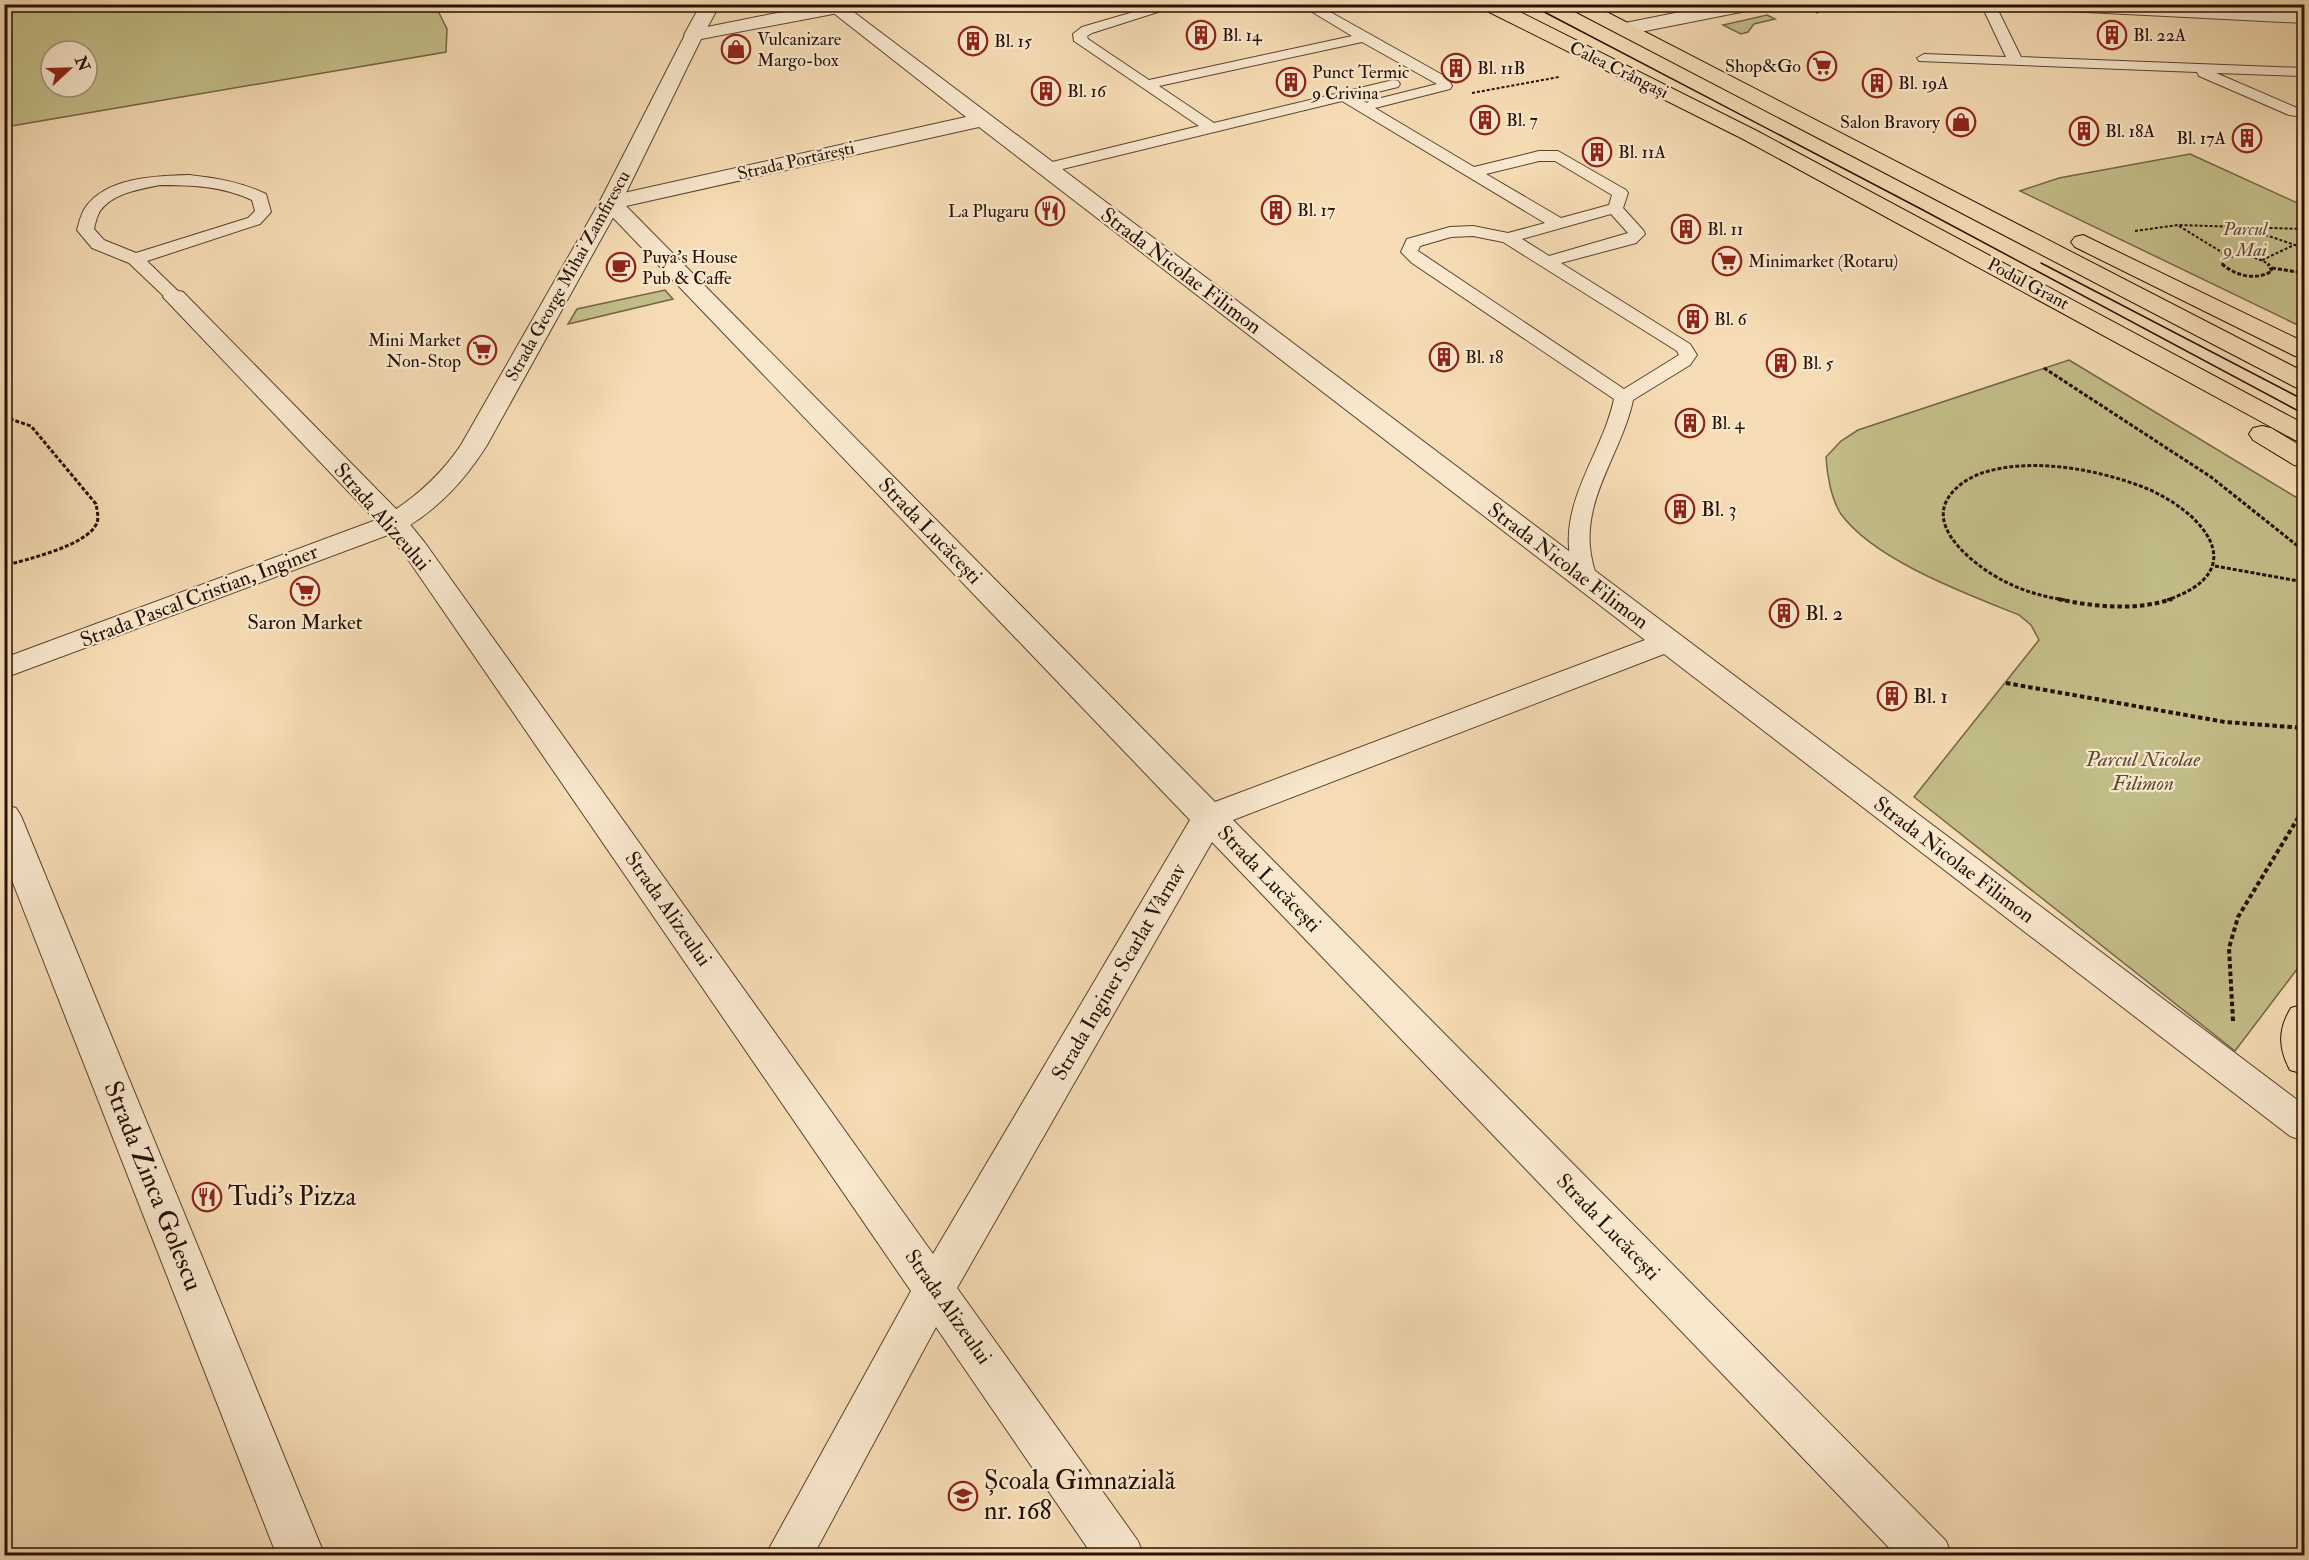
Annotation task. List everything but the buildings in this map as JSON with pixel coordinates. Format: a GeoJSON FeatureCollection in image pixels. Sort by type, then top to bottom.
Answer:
{"type":"FeatureCollection","features":[{"type":"Feature","properties":{"kind":"main road","name":"Calea Crângași"},"geometry":{"type":"LineString","coordinates":[[1488,4],[1750,135]]}},
{"type":"Feature","properties":{"kind":"main road","name":"Calea Crângași"},"geometry":{"type":"LineString","coordinates":[[1576,4],[1801,122]]}},
{"type":"Feature","properties":{"kind":"main road"},"geometry":{"type":"LineString","coordinates":[[1625,29],[1686,48],[2047,225]]}},
{"type":"Feature","properties":{"kind":"main road"},"geometry":{"type":"LineString","coordinates":[[1570,46],[1600,74],[1617,84],[2221,411],[2304,459]]}},
{"type":"Feature","properties":{"kind":"main road","name":"Podul Grant"},"geometry":{"type":"LineString","coordinates":[[1801,122],[2304,382]]}},
{"type":"Feature","properties":{"kind":"main road","name":"Podul Grant"},"geometry":{"type":"LineString","coordinates":[[1750,135],[2304,434]]}},
{"type":"Feature","properties":{"kind":"main road"},"geometry":{"type":"LineString","coordinates":[[2068,235],[2304,351]]}},
{"type":"Feature","properties":{"kind":"main road"},"geometry":{"type":"LineString","coordinates":[[2304,1017],[2299,1031],[2304,1059]]}},
{"type":"Feature","properties":{"kind":"street","name":"Strada George Mihai Zamfirescu"},"geometry":{"type":"LineString","coordinates":[[394,523],[419,508],[457,473],[610,202],[711,4]]}},
{"type":"Feature","properties":{"kind":"street"},"geometry":{"type":"LineString","coordinates":[[1625,29],[1751,4]]}},
{"type":"Feature","properties":{"kind":"street"},"geometry":{"type":"LineString","coordinates":[[2047,4],[2237,9],[2304,17]]}},
{"type":"Feature","properties":{"kind":"street"},"geometry":{"type":"LineString","coordinates":[[694,35],[840,6]]}},
{"type":"Feature","properties":{"kind":"street","name":"Strada Nicolae Filimon"},"geometry":{"type":"LineString","coordinates":[[840,6],[982,120],[2304,1126]]}},
{"type":"Feature","properties":{"kind":"street","name":"Strada Portărești"},"geometry":{"type":"LineString","coordinates":[[610,202],[982,120]]}},
{"type":"Feature","properties":{"kind":"street","name":"Strada Lucăcești"},"geometry":{"type":"LineString","coordinates":[[610,202],[1929,1556]]}},
{"type":"Feature","properties":{"kind":"street","name":"Strada Alizeului"},"geometry":{"type":"LineString","coordinates":[[175,297],[394,523],[422,559],[1121,1556]]}},
{"type":"Feature","properties":{"kind":"street","name":"Strada Pascal Cristian, Inginer"},"geometry":{"type":"LineString","coordinates":[[4,669],[394,523]]}},
{"type":"Feature","properties":{"kind":"street"},"geometry":{"type":"LineString","coordinates":[[1209,817],[1668,642]]}},
{"type":"Feature","properties":{"kind":"street","name":"Strada Zinca Golescu"},"geometry":{"type":"LineString","coordinates":[[4,816],[301,1556]]}},
{"type":"Feature","properties":{"kind":"street","name":"Strada Inginer Scarlat Vârnav"},"geometry":{"type":"LineString","coordinates":[[788,1556],[935,1288],[1209,817]]}},
{"type":"Feature","properties":{"kind":"lane"},"geometry":{"type":"LineString","coordinates":[[1305,4],[1443,81],[1445,86],[1363,107]]}},
{"type":"Feature","properties":{"kind":"lane"},"geometry":{"type":"LineString","coordinates":[[1988,4],[2016,62]]}},
{"type":"Feature","properties":{"kind":"lane"},"geometry":{"type":"LineString","coordinates":[[1174,5],[1087,30],[1080,34],[1081,41],[1211,128]]}},
{"type":"Feature","properties":{"kind":"lane"},"geometry":{"type":"LineString","coordinates":[[1145,85],[1365,37]]}},
{"type":"Feature","properties":{"kind":"lane"},"geometry":{"type":"LineString","coordinates":[[1924,58],[2304,72]]}},
{"type":"Feature","properties":{"kind":"lane"},"geometry":{"type":"LineString","coordinates":[[2192,68],[2294,112],[2304,113]]}},
{"type":"Feature","properties":{"kind":"lane"},"geometry":{"type":"LineString","coordinates":[[1046,168],[1393,84]]}},
{"type":"Feature","properties":{"kind":"lane"},"geometry":{"type":"LineString","coordinates":[[1344,96],[1559,224]]}},
{"type":"Feature","properties":{"kind":"lane"},"geometry":{"type":"LineString","coordinates":[[1473,172],[1539,156],[1558,156],[1620,193],[1615,208],[1508,238]]}},
{"type":"Feature","properties":{"kind":"lane"},"geometry":{"type":"LineString","coordinates":[[135,259],[254,221],[263,212],[260,198],[248,189],[190,179],[135,185],[109,195],[94,205],[86,217],[86,230],[98,244],[135,259],[175,297]]}},
{"type":"Feature","properties":{"kind":"lane"},"geometry":{"type":"LineString","coordinates":[[1547,262],[1630,239],[1637,234],[1635,228],[1619,217],[1615,208]]}},
{"type":"Feature","properties":{"kind":"lane"},"geometry":{"type":"LineString","coordinates":[[1586,579],[1579,546],[1582,514],[1593,480],[1619,422],[1624,397],[1684,361],[1688,355],[1684,348],[1508,238],[1473,231],[1450,232],[1413,243],[1409,252],[1624,397]]}},
{"type":"Feature","properties":{"kind":"path"},"geometry":{"type":"LineString","coordinates":[[1803,4],[1818,13]]}},
{"type":"Feature","properties":{"kind":"path"},"geometry":{"type":"LineString","coordinates":[[1431,90],[1455,94],[1481,93],[1559,76]]}},
{"type":"Feature","properties":{"kind":"path"},"geometry":{"type":"LineString","coordinates":[[2178,225],[2228,256]]}},
{"type":"Feature","properties":{"kind":"path"},"geometry":{"type":"LineString","coordinates":[[2134,231],[2178,225],[2304,229]]}},
{"type":"Feature","properties":{"kind":"path"},"geometry":{"type":"LineString","coordinates":[[2247,228],[2304,249]]}},
{"type":"Feature","properties":{"kind":"path"},"geometry":{"type":"LineString","coordinates":[[2262,260],[2295,245]]}},
{"type":"Feature","properties":{"kind":"path"},"geometry":{"type":"LineString","coordinates":[[2272,268],[2270,273],[2265,275],[2243,275],[2229,270],[2221,263],[2228,256],[2241,255],[2262,260],[2272,268],[2304,273]]}},
{"type":"Feature","properties":{"kind":"path"},"geometry":{"type":"LineString","coordinates":[[2044,368],[2197,467],[2282,531],[2304,551]]}},
{"type":"Feature","properties":{"kind":"path"},"geometry":{"type":"LineString","coordinates":[[4,417],[30,426],[96,504],[98,520],[92,530],[67,544],[4,566]]}},
{"type":"Feature","properties":{"kind":"path"},"geometry":{"type":"LineString","coordinates":[[2039,466],[2082,470],[2126,481],[2164,498],[2195,519],[2212,543],[2215,566],[2203,585],[2176,600],[2138,607],[2094,606],[2047,597],[2005,581],[1971,561],[1949,538],[1941,515],[1948,494],[1968,478],[2000,469],[2039,466]]}},
{"type":"Feature","properties":{"kind":"path"},"geometry":{"type":"LineString","coordinates":[[2215,566],[2304,582]]}},
{"type":"Feature","properties":{"kind":"path"},"geometry":{"type":"LineString","coordinates":[[2006,683],[2225,722],[2304,728]]}},
{"type":"Feature","properties":{"kind":"path"},"geometry":{"type":"LineString","coordinates":[[2254,1088],[2235,1051],[2229,948],[2238,917],[2304,808]]}},
{"type":"Feature","properties":{"kind":"green space"},"geometry":{"type":"Polygon","coordinates":[[[4,5],[435,5],[447,29],[446,52],[5,127],[4,5]]]}},
{"type":"Feature","properties":{"kind":"green space"},"geometry":{"type":"Polygon","coordinates":[[[1767,15],[1775,19],[1754,24],[1748,32],[1741,34],[1723,25],[1767,15]]]}},
{"type":"Feature","properties":{"kind":"green space","name":"Parcul 9 Mai"},"geometry":{"type":"Polygon","coordinates":[[[2190,154],[2304,206],[2304,328],[2020,191],[2059,178],[2190,154]]]}},
{"type":"Feature","properties":{"kind":"green space"},"geometry":{"type":"Polygon","coordinates":[[[665,290],[673,299],[568,324],[577,309],[665,290]]]}},
{"type":"Feature","properties":{"kind":"green space","name":"Parcul Nicolae Filimon"},"geometry":{"type":"Polygon","coordinates":[[[2069,360],[2304,502],[2304,960],[2235,1051],[1914,797],[2039,640],[2031,625],[2019,615],[1923,574],[1875,546],[1856,531],[1841,514],[1830,486],[1826,457],[1841,441],[1858,430],[2069,360]]]}},
{"type":"Feature","properties":{"kind":"tram line"},"geometry":{"type":"LineString","coordinates":[[1529,4],[1921,209],[2304,414]]}},
{"type":"Feature","properties":{"kind":"tram line"},"geometry":{"type":"LineString","coordinates":[[2041,263],[2304,400]]}},
{"type":"Feature","properties":{"kind":"place","name":"Bl. 14"},"geometry":{"type":"Point","coordinates":[1201,35]}},
{"type":"Feature","properties":{"kind":"place","name":"Bl. 22A"},"geometry":{"type":"Point","coordinates":[2112,35]}},
{"type":"Feature","properties":{"kind":"place","name":"Bl. 15"},"geometry":{"type":"Point","coordinates":[973,41]}},
{"type":"Feature","properties":{"kind":"place","name":"Vulcanizare Margo-box"},"geometry":{"type":"Point","coordinates":[736,49]}},
{"type":"Feature","properties":{"kind":"place","name":"Shop&Go"},"geometry":{"type":"Point","coordinates":[1822,66]}},
{"type":"Feature","properties":{"kind":"place","name":"Bl. 11B"},"geometry":{"type":"Point","coordinates":[1456,68]}},
{"type":"Feature","properties":{"kind":"place","name":"Punct Termic 9 Crivina"},"geometry":{"type":"Point","coordinates":[1291,82]}},
{"type":"Feature","properties":{"kind":"place","name":"Bl. 19A"},"geometry":{"type":"Point","coordinates":[1877,83]}},
{"type":"Feature","properties":{"kind":"place","name":"Bl. 16"},"geometry":{"type":"Point","coordinates":[1046,91]}},
{"type":"Feature","properties":{"kind":"place","name":"Bl. 7"},"geometry":{"type":"Point","coordinates":[1485,120]}},
{"type":"Feature","properties":{"kind":"place","name":"Salon Bravory"},"geometry":{"type":"Point","coordinates":[1961,122]}},
{"type":"Feature","properties":{"kind":"place","name":"Bl. 18A"},"geometry":{"type":"Point","coordinates":[2084,131]}},
{"type":"Feature","properties":{"kind":"place","name":"Bl. 17A"},"geometry":{"type":"Point","coordinates":[2247,138]}},
{"type":"Feature","properties":{"kind":"place","name":"Bl. 11A"},"geometry":{"type":"Point","coordinates":[1597,152]}},
{"type":"Feature","properties":{"kind":"place","name":"Bl. 17"},"geometry":{"type":"Point","coordinates":[1276,210]}},
{"type":"Feature","properties":{"kind":"place","name":"La Plugaru"},"geometry":{"type":"Point","coordinates":[1050,211]}},
{"type":"Feature","properties":{"kind":"place","name":"Bl. 11"},"geometry":{"type":"Point","coordinates":[1686,229]}},
{"type":"Feature","properties":{"kind":"place","name":"Minimarket (Rotaru)"},"geometry":{"type":"Point","coordinates":[1727,261]}},
{"type":"Feature","properties":{"kind":"place","name":"Puya's House Pub & Caffe"},"geometry":{"type":"Point","coordinates":[621,267]}},
{"type":"Feature","properties":{"kind":"place","name":"Bl. 6"},"geometry":{"type":"Point","coordinates":[1693,319]}},
{"type":"Feature","properties":{"kind":"place","name":"Mini Market Non-Stop"},"geometry":{"type":"Point","coordinates":[482,350]}},
{"type":"Feature","properties":{"kind":"place","name":"Bl. 18"},"geometry":{"type":"Point","coordinates":[1444,357]}},
{"type":"Feature","properties":{"kind":"place","name":"Bl. 5"},"geometry":{"type":"Point","coordinates":[1781,363]}},
{"type":"Feature","properties":{"kind":"place","name":"Bl. 4"},"geometry":{"type":"Point","coordinates":[1690,423]}},
{"type":"Feature","properties":{"kind":"place","name":"Bl. 3"},"geometry":{"type":"Point","coordinates":[1680,509]}},
{"type":"Feature","properties":{"kind":"place","name":"Saron Market"},"geometry":{"type":"Point","coordinates":[305,591]}},
{"type":"Feature","properties":{"kind":"place","name":"Bl. 2"},"geometry":{"type":"Point","coordinates":[1784,613]}},
{"type":"Feature","properties":{"kind":"place","name":"Bl. 1"},"geometry":{"type":"Point","coordinates":[1892,696]}},
{"type":"Feature","properties":{"kind":"place","name":"Tudi's Pizza"},"geometry":{"type":"Point","coordinates":[207,1197]}},
{"type":"Feature","properties":{"kind":"place","name":"Școala Gimnazială nr. 168"},"geometry":{"type":"Point","coordinates":[963,1496]}}]}
